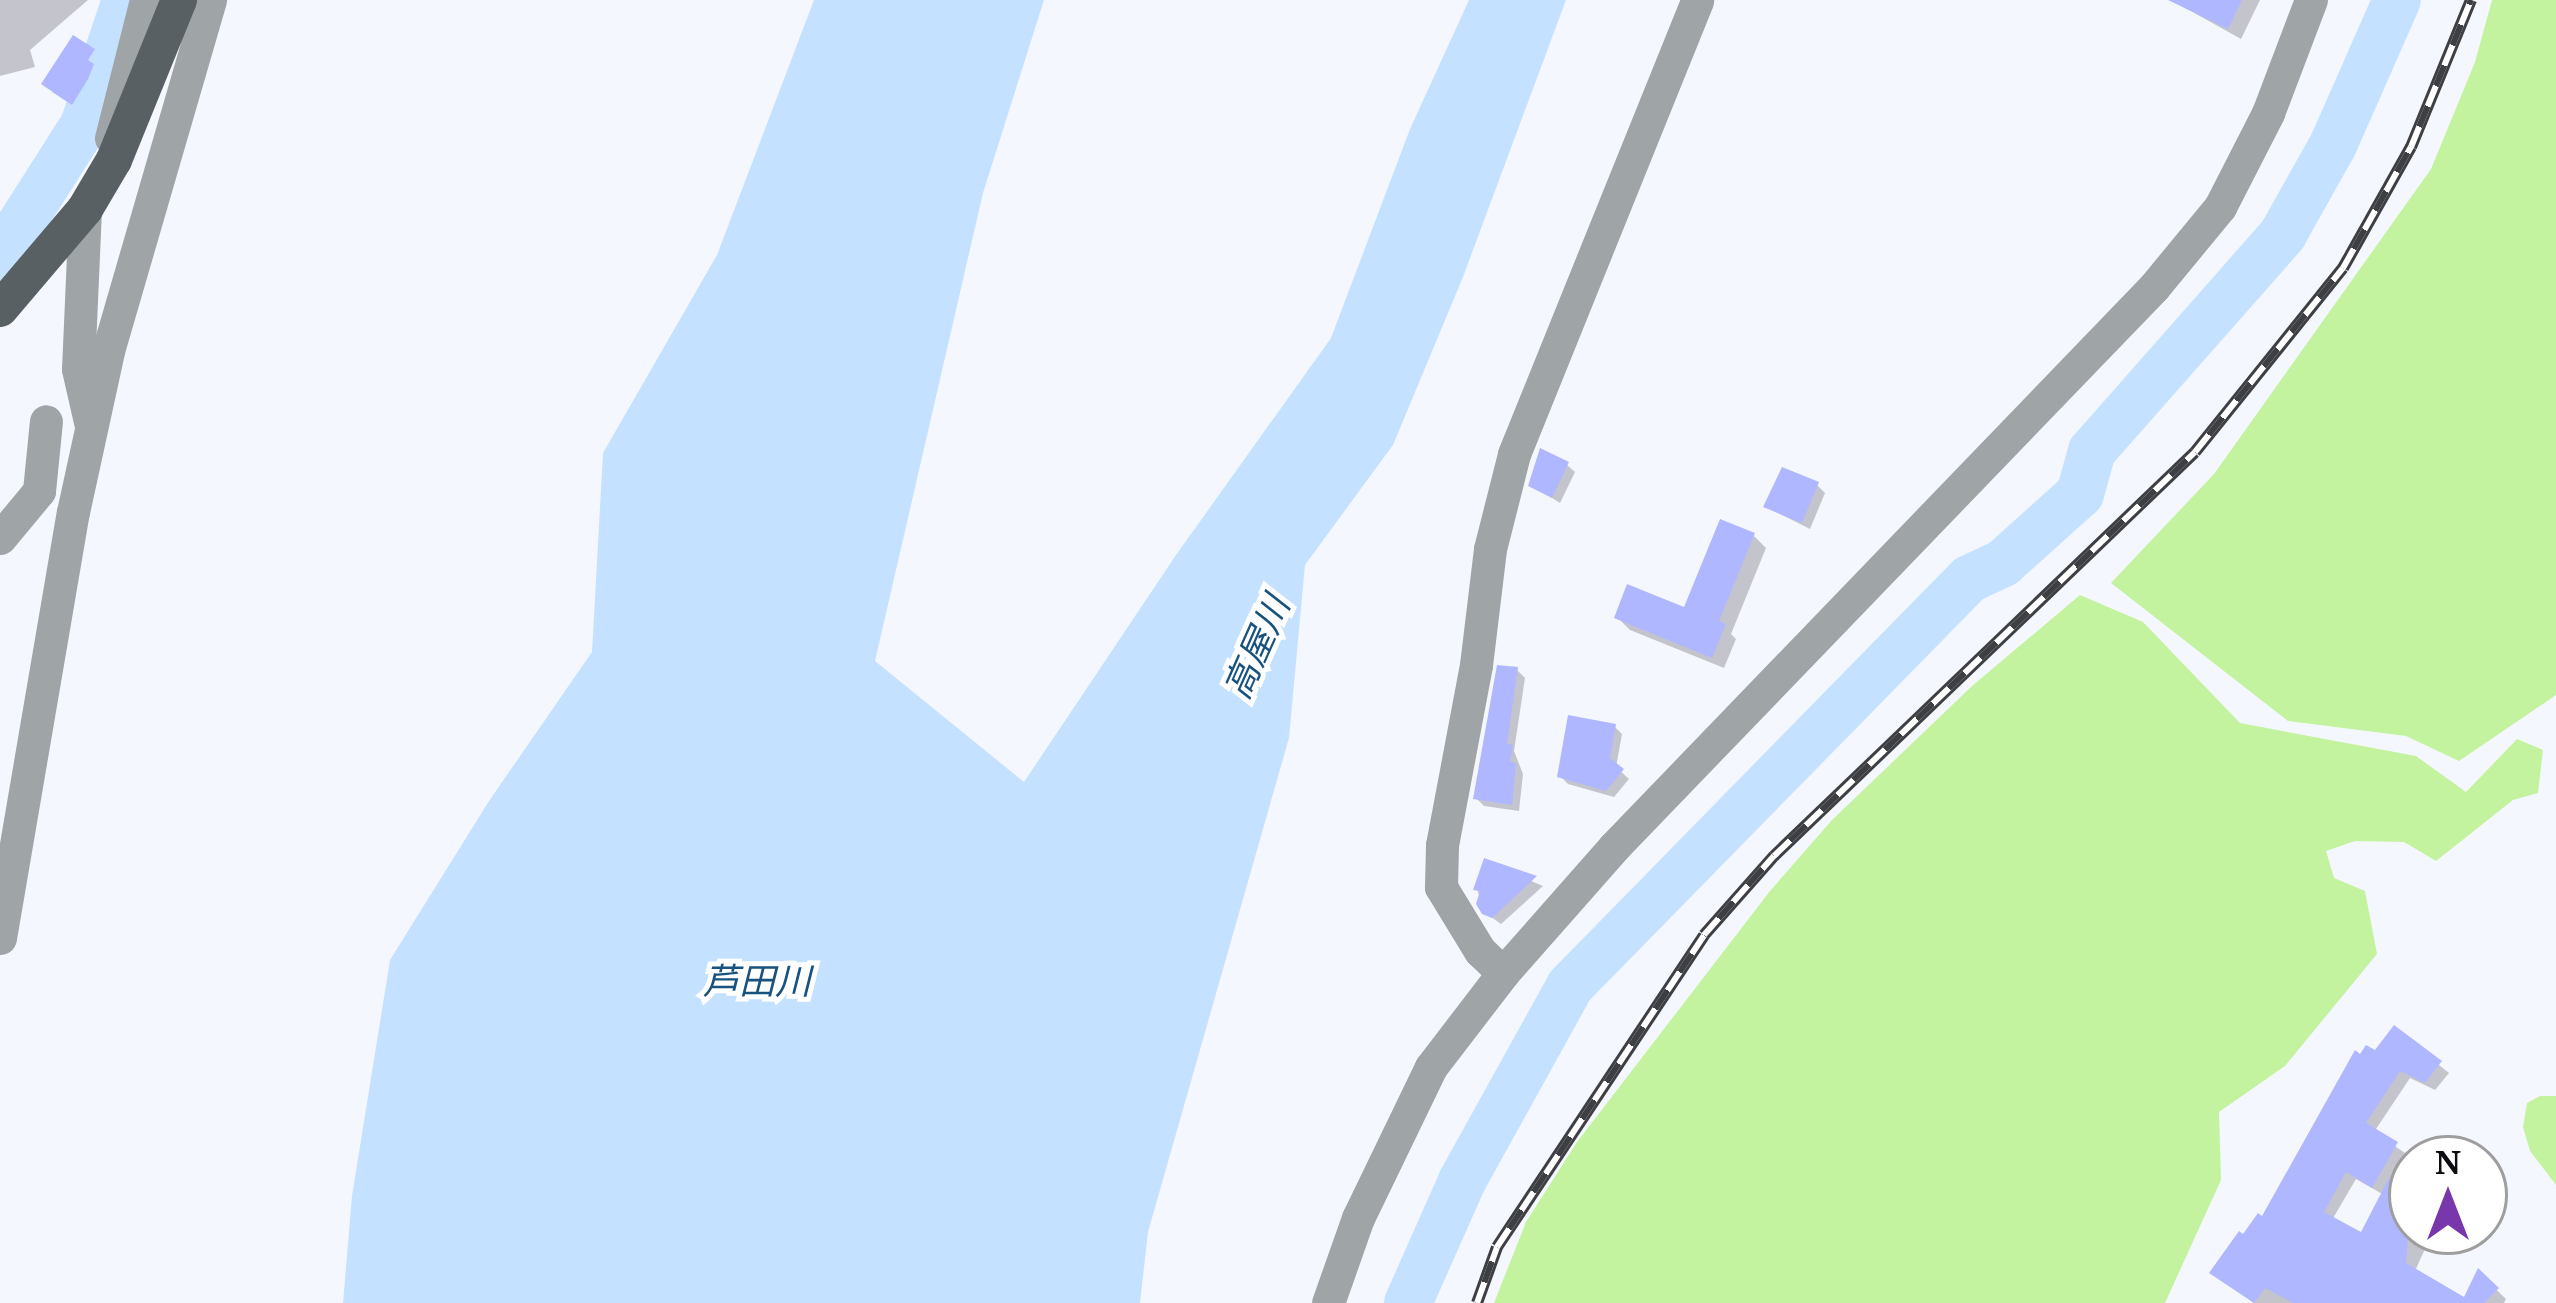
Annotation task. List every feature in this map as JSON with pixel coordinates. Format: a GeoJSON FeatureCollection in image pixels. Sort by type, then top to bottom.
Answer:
{"type":"FeatureCollection","features":[{"type":"Feature","properties":{"kind":"main road"},"geometry":{"type":"LineString","coordinates":[[0,309],[85,209],[114,160],[179,0]]}},
{"type":"Feature","properties":{"kind":"street"},"geometry":{"type":"LineString","coordinates":[[114,160],[111,136],[146,0]]}},
{"type":"Feature","properties":{"kind":"street"},"geometry":{"type":"LineString","coordinates":[[0,938],[108,351],[210,0]]}},
{"type":"Feature","properties":{"kind":"street"},"geometry":{"type":"LineString","coordinates":[[1503,973],[1480,951],[1441,887],[1442,844],[1476,665],[1490,549],[1514,454],[1697,0]]}},
{"type":"Feature","properties":{"kind":"street"},"geometry":{"type":"LineString","coordinates":[[1328,1303],[1358,1218],[1431,1066],[1503,973],[1614,847],[2168,271],[2219,208],[2269,113],[2311,0]]}},
{"type":"Feature","properties":{"kind":"street"},"geometry":{"type":"LineString","coordinates":[[85,209],[77,369],[92,428]]}},
{"type":"Feature","properties":{"kind":"street"},"geometry":{"type":"LineString","coordinates":[[0,538],[39,491],[46,421]]}},
{"type":"Feature","properties":{"kind":"green space"},"geometry":{"type":"Polygon","coordinates":[[[2492,0],[2556,0],[2556,695],[2459,761],[2406,736],[2288,721],[2111,583],[2214,474],[2431,169],[2475,62],[2492,0]]]}},
{"type":"Feature","properties":{"kind":"green space"},"geometry":{"type":"Polygon","coordinates":[[[2080,595],[2143,622],[2240,723],[2416,756],[2466,792],[2517,739],[2543,750],[2538,793],[2513,800],[2436,861],[2404,842],[2355,841],[2326,851],[2334,878],[2365,891],[2377,954],[2285,1066],[2219,1112],[2221,1180],[2165,1303],[1494,1303],[1526,1222],[1577,1142],[1770,891],[1832,820],[1972,686],[2080,595]]]}},
{"type":"Feature","properties":{"kind":"green space"},"geometry":{"type":"Polygon","coordinates":[[[2540,1096],[2556,1096],[2556,1185],[2530,1151],[2523,1127],[2527,1103],[2540,1096]]]}},
{"type":"Feature","properties":{"kind":"water","name":"芦田川"},"geometry":{"type":"Polygon","coordinates":[[[814,0],[1044,0],[983,193],[875,661],[1024,782],[1176,555],[1331,338],[1410,129],[1469,0],[1566,0],[1463,277],[1393,445],[1305,565],[1289,738],[1148,1232],[1140,1303],[343,1303],[352,1196],[390,960],[489,801],[592,652],[603,453],[717,255],[814,0]]]}},
{"type":"Feature","properties":{"kind":"building"},"geometry":{"type":"Polygon","coordinates":[[[2168,0],[2242,0],[2228,29],[2168,0]]]}},
{"type":"Feature","properties":{"kind":"building"},"geometry":{"type":"Polygon","coordinates":[[[73,35],[95,49],[88,60],[94,64],[88,79],[72,105],[41,84],[73,35]]]}},
{"type":"Feature","properties":{"kind":"building"},"geometry":{"type":"Polygon","coordinates":[[[1540,448],[1569,462],[1552,498],[1528,486],[1540,448]]]}},
{"type":"Feature","properties":{"kind":"building"},"geometry":{"type":"Polygon","coordinates":[[[1782,467],[1819,482],[1802,523],[1763,507],[1782,467]]]}},
{"type":"Feature","properties":{"kind":"building"},"geometry":{"type":"Polygon","coordinates":[[[1720,519],[1755,533],[1719,621],[1726,624],[1712,658],[1614,618],[1627,584],[1684,607],[1720,519]]]}},
{"type":"Feature","properties":{"kind":"building"},"geometry":{"type":"Polygon","coordinates":[[[1497,665],[1518,667],[1507,744],[1513,745],[1510,762],[1516,763],[1512,805],[1473,799],[1497,665]]]}},
{"type":"Feature","properties":{"kind":"building"},"geometry":{"type":"Polygon","coordinates":[[[1568,715],[1616,724],[1610,758],[1624,769],[1606,791],[1557,777],[1568,715]]]}},
{"type":"Feature","properties":{"kind":"building"},"geometry":{"type":"Polygon","coordinates":[[[1484,858],[1537,876],[1492,918],[1482,914],[1476,904],[1480,891],[1473,890],[1484,858]]]}},
{"type":"Feature","properties":{"kind":"building"},"geometry":{"type":"Polygon","coordinates":[[[2394,1025],[2442,1061],[2425,1083],[2400,1071],[2366,1123],[2388,1136],[2388,1160],[2372,1188],[2346,1172],[2324,1212],[2361,1232],[2388,1180],[2388,1255],[2407,1255],[2406,1263],[2464,1297],[2478,1268],[2499,1288],[2484,1303],[2293,1303],[2265,1288],[2254,1303],[2209,1273],[2239,1231],[2243,1234],[2258,1213],[2262,1216],[2355,1050],[2360,1054],[2366,1045],[2375,1050],[2394,1025]]]}},
{"type":"Feature","properties":{"kind":"waterway"},"geometry":{"type":"LineString","coordinates":[[0,257],[84,125],[126,0]]}},
{"type":"Feature","properties":{"kind":"waterway"},"geometry":{"type":"LineString","coordinates":[[1408,1303],[1462,1181],[1570,986],[1969,579],[2003,563],[2080,494],[2092,451],[2283,234],[2333,145],[2397,0]]}},
{"type":"Feature","properties":{"kind":"railway"},"geometry":{"type":"LineString","coordinates":[[1477,1303],[1497,1247],[1704,935],[1774,856],[2195,452],[2343,268],[2411,147],[2471,0]]}},
{"type":"Feature","properties":{"kind":"water label","name":"高屋川"},"geometry":{"type":"Point","coordinates":[1256,647]}}]}
